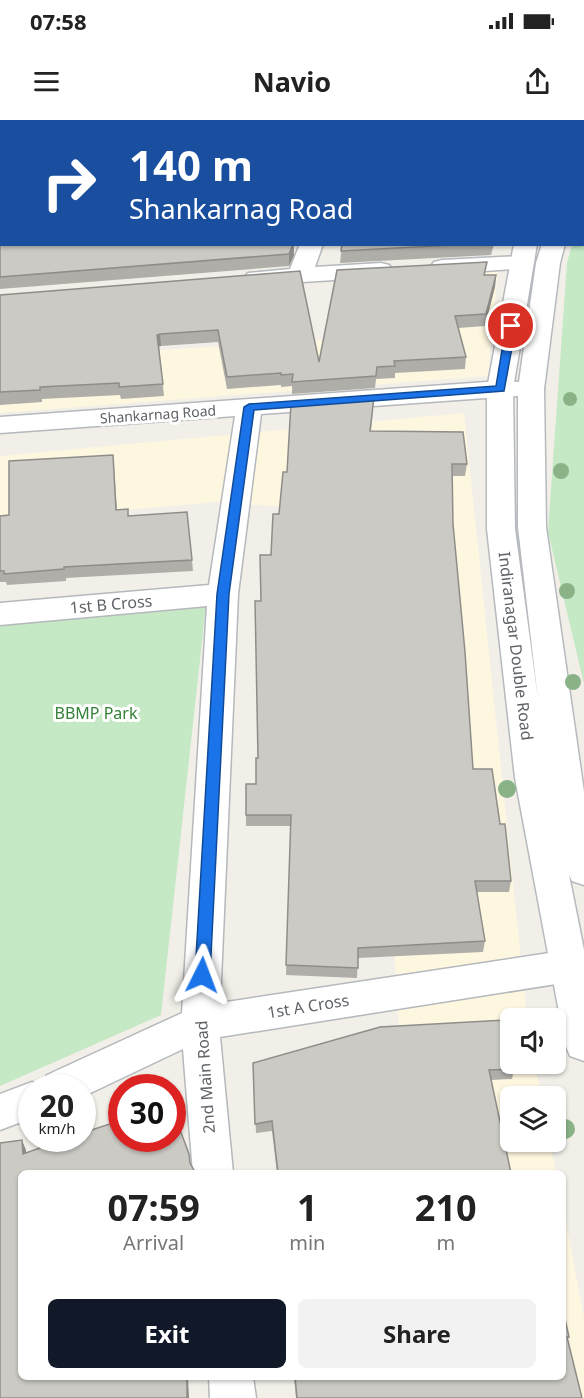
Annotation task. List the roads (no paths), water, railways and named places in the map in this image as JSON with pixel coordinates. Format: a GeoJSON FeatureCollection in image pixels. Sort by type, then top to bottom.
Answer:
{"type":"FeatureCollection","features":[{"type":"Feature","properties":{"kind":"street"},"geometry":{"type":"LineString","coordinates":[[300,274],[311,246]]}},
{"type":"Feature","properties":{"kind":"street","name":"Indiranagar Double Road"},"geometry":{"type":"LineString","coordinates":[[553,246],[548,262],[531,389],[532,527],[560,777],[569,966],[584,1044]]}},
{"type":"Feature","properties":{"kind":"street"},"geometry":{"type":"LineString","coordinates":[[231,280],[411,269],[524,254]]}},
{"type":"Feature","properties":{"kind":"street","name":"Indiranagar Double Road"},"geometry":{"type":"LineString","coordinates":[[524,254],[500,389],[501,529],[584,871]]}},
{"type":"Feature","properties":{"kind":"street","name":"Shankarnag Road"},"geometry":{"type":"LineString","coordinates":[[0,425],[500,389],[531,389]]}},
{"type":"Feature","properties":{"kind":"street","name":"2nd Main Road"},"geometry":{"type":"LineString","coordinates":[[213,1170],[200,1023],[223,594],[249,407]]}},
{"type":"Feature","properties":{"kind":"street","name":"1st B Cross"},"geometry":{"type":"LineString","coordinates":[[0,614],[223,594]]}},
{"type":"Feature","properties":{"kind":"street","name":"1st A Cross"},"geometry":{"type":"LineString","coordinates":[[91,1074],[200,1023],[569,966]]}},
{"type":"Feature","properties":{"kind":"street"},"geometry":{"type":"LineString","coordinates":[[0,1112],[18,1105]]}},
{"type":"Feature","properties":{"kind":"street"},"geometry":{"type":"LineString","coordinates":[[231,1380],[233,1398]]}},
{"type":"Feature","properties":{"kind":"park label","name":"BBMP Park"},"geometry":{"type":"Point","coordinates":[96,713]}}]}
